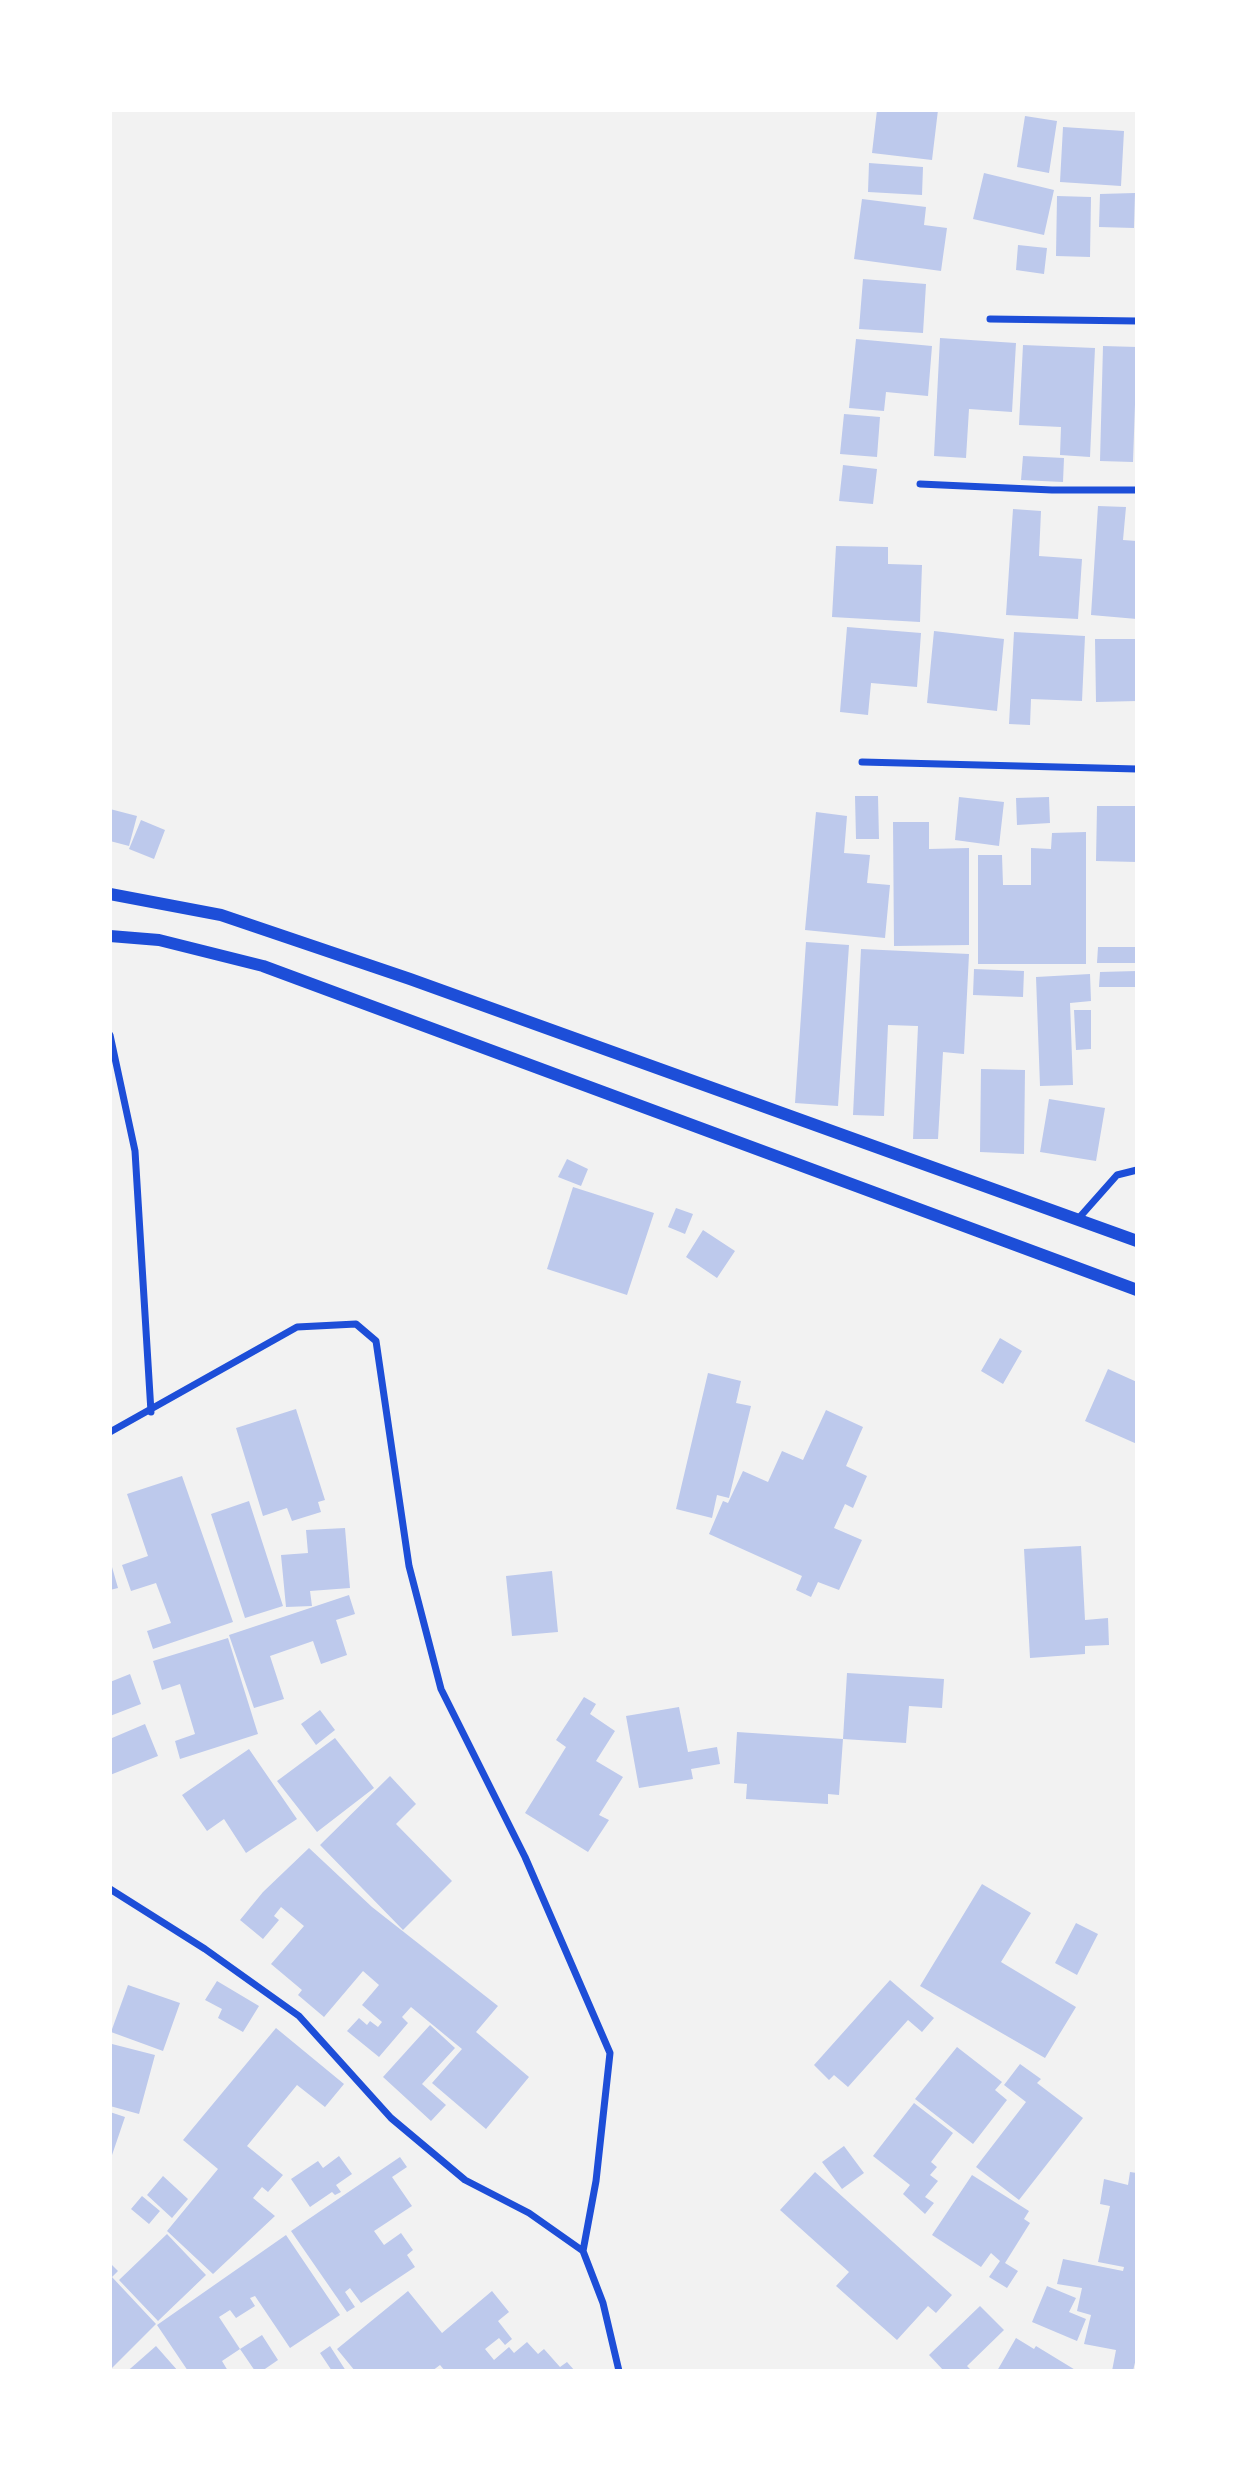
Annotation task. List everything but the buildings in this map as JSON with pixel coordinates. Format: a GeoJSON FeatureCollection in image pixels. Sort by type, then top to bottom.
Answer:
{"type":"FeatureCollection","features":[{"type":"Feature","properties":{"kind":"street"},"geometry":{"type":"LineString","coordinates":[[990,319],[1137,321]]}},
{"type":"Feature","properties":{"kind":"street"},"geometry":{"type":"LineString","coordinates":[[920,484],[1052,490],[1137,490]]}},
{"type":"Feature","properties":{"kind":"street"},"geometry":{"type":"LineString","coordinates":[[862,762],[1137,769]]}},
{"type":"Feature","properties":{"kind":"street"},"geometry":{"type":"LineString","coordinates":[[110,894],[234,919],[1137,1241]]}},
{"type":"Feature","properties":{"kind":"street"},"geometry":{"type":"LineString","coordinates":[[110,936],[159,940],[263,966],[1137,1290]]}},
{"type":"Feature","properties":{"kind":"street"},"geometry":{"type":"LineString","coordinates":[[110,1035],[135,1151],[151,1412]]}},
{"type":"Feature","properties":{"kind":"street"},"geometry":{"type":"LineString","coordinates":[[1078,1219],[1117,1175],[1137,1170]]}},
{"type":"Feature","properties":{"kind":"street"},"geometry":{"type":"LineString","coordinates":[[110,1432],[151,1412],[297,1327],[356,1324],[376,1341],[409,1566],[441,1689],[526,1857],[610,2053],[596,2181],[583,2251],[603,2303],[620,2371]]}},
{"type":"Feature","properties":{"kind":"street"},"geometry":{"type":"LineString","coordinates":[[110,1889],[205,1949],[299,2016],[391,2118],[465,2180],[529,2213],[583,2251]]}}]}
